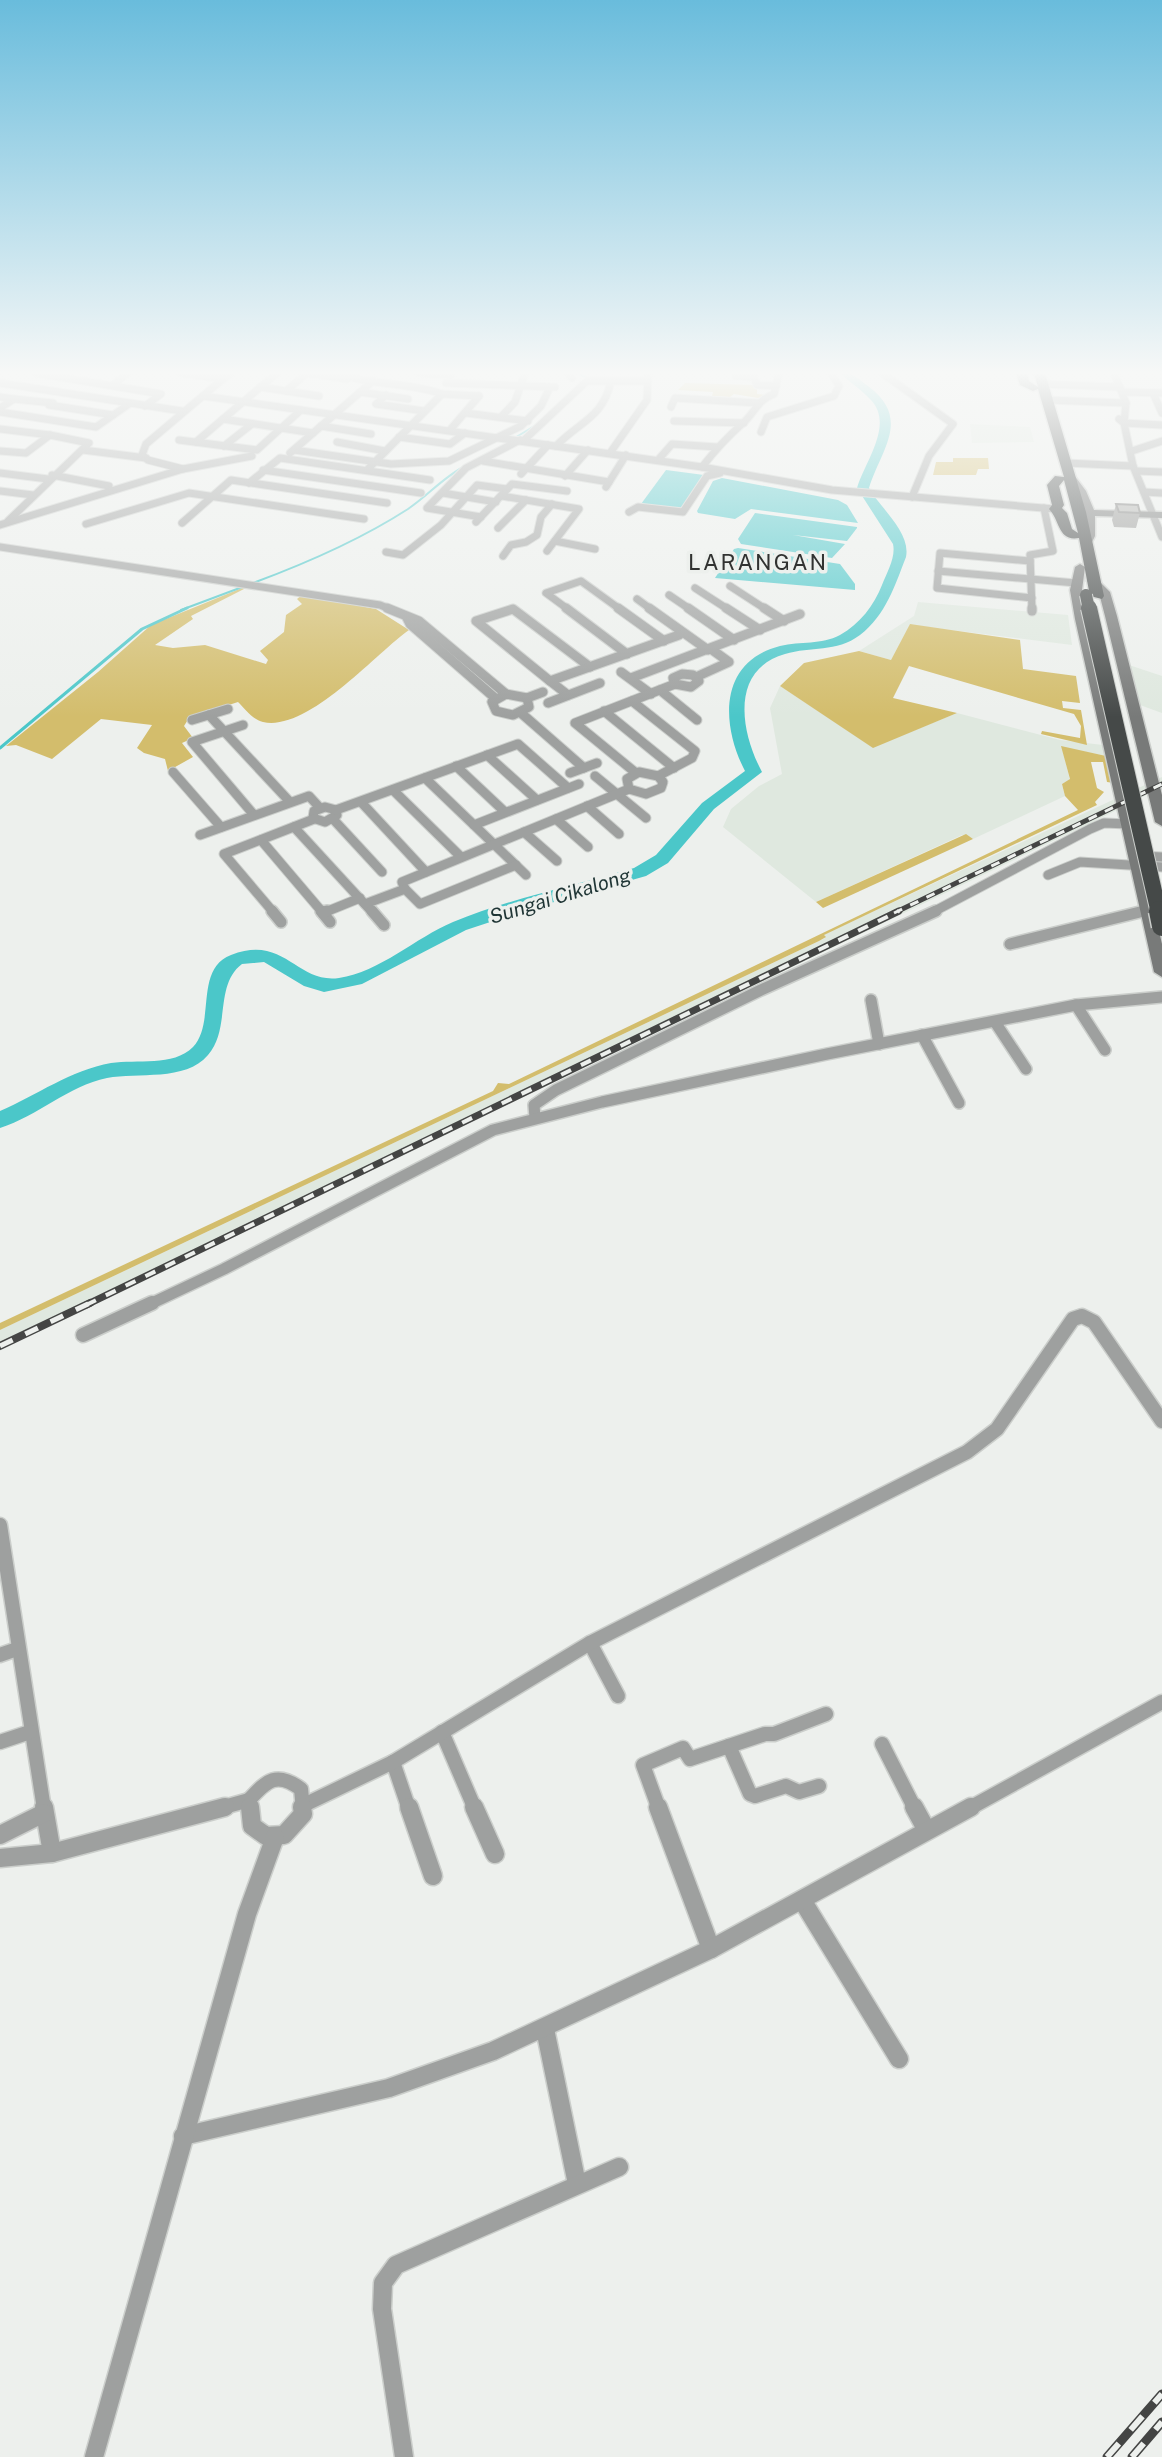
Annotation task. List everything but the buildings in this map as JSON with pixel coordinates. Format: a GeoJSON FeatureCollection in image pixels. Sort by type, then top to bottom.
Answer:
{"type":"FeatureCollection","features":[{"type":"Feature","properties":{"kind":"highway"},"geometry":{"type":"LineString","coordinates":[[1050,509],[1058,505],[1054,488]]}},
{"type":"Feature","properties":{"kind":"highway"},"geometry":{"type":"LineString","coordinates":[[1066,488],[1080,567]]}},
{"type":"Feature","properties":{"kind":"highway"},"geometry":{"type":"LineString","coordinates":[[1068,488],[1086,544],[1080,586],[1162,926]]}},
{"type":"Feature","properties":{"kind":"highway"},"geometry":{"type":"LineString","coordinates":[[1050,509],[1061,513],[1066,531],[1074,536]]}},
{"type":"Feature","properties":{"kind":"highway"},"geometry":{"type":"LineString","coordinates":[[1080,586],[1162,869]]}},
{"type":"Feature","properties":{"kind":"street"},"geometry":{"type":"LineString","coordinates":[[40,488],[4,523],[2,547],[241,582],[391,609],[419,621],[506,694],[527,698],[590,667],[679,635]]}},
{"type":"Feature","properties":{"kind":"street"},"geometry":{"type":"LineString","coordinates":[[4,523],[128,488]]}},
{"type":"Feature","properties":{"kind":"street"},"geometry":{"type":"LineString","coordinates":[[146,488],[162,501]]}},
{"type":"Feature","properties":{"kind":"street"},"geometry":{"type":"LineString","coordinates":[[182,523],[220,488]]}},
{"type":"Feature","properties":{"kind":"street"},"geometry":{"type":"LineString","coordinates":[[286,488],[387,503]]}},
{"type":"Feature","properties":{"kind":"street"},"geometry":{"type":"LineString","coordinates":[[299,510],[321,488]]}},
{"type":"Feature","properties":{"kind":"street"},"geometry":{"type":"LineString","coordinates":[[353,498],[363,488]]}},
{"type":"Feature","properties":{"kind":"street"},"geometry":{"type":"LineString","coordinates":[[384,488],[421,493]]}},
{"type":"Feature","properties":{"kind":"street"},"geometry":{"type":"LineString","coordinates":[[448,488],[427,508],[478,520],[509,488]]}},
{"type":"Feature","properties":{"kind":"street"},"geometry":{"type":"LineString","coordinates":[[386,552],[403,555],[476,488]]}},
{"type":"Feature","properties":{"kind":"street"},"geometry":{"type":"LineString","coordinates":[[487,488],[526,500],[580,511],[547,551]]}},
{"type":"Feature","properties":{"kind":"street"},"geometry":{"type":"LineString","coordinates":[[503,556],[511,545],[526,542],[537,535],[541,517],[569,488]]}},
{"type":"Feature","properties":{"kind":"street"},"geometry":{"type":"LineString","coordinates":[[443,493],[467,496],[604,488]]}},
{"type":"Feature","properties":{"kind":"street"},"geometry":{"type":"LineString","coordinates":[[629,512],[638,507],[684,512],[700,488]]}},
{"type":"Feature","properties":{"kind":"street"},"geometry":{"type":"LineString","coordinates":[[826,488],[877,495],[1050,509],[1053,551],[1032,554],[1030,561],[1032,611]]}},
{"type":"Feature","properties":{"kind":"street"},"geometry":{"type":"LineString","coordinates":[[912,497],[916,488]]}},
{"type":"Feature","properties":{"kind":"street"},"geometry":{"type":"LineString","coordinates":[[1081,488],[1092,531],[1086,544]]}},
{"type":"Feature","properties":{"kind":"street"},"geometry":{"type":"LineString","coordinates":[[1142,488],[1158,515],[1162,537]]}},
{"type":"Feature","properties":{"kind":"street"},"geometry":{"type":"LineString","coordinates":[[0,491],[33,495]]}},
{"type":"Feature","properties":{"kind":"street"},"geometry":{"type":"LineString","coordinates":[[1144,492],[1162,493]]}},
{"type":"Feature","properties":{"kind":"street"},"geometry":{"type":"LineString","coordinates":[[86,524],[189,493],[364,519]]}},
{"type":"Feature","properties":{"kind":"street"},"geometry":{"type":"LineString","coordinates":[[498,528],[526,500]]}},
{"type":"Feature","properties":{"kind":"street"},"geometry":{"type":"LineString","coordinates":[[1089,513],[1158,515]]}},
{"type":"Feature","properties":{"kind":"street"},"geometry":{"type":"LineString","coordinates":[[555,541],[595,549]]}},
{"type":"Feature","properties":{"kind":"street"},"geometry":{"type":"LineString","coordinates":[[1030,561],[940,553],[938,571],[940,590],[1032,598]]}},
{"type":"Feature","properties":{"kind":"street"},"geometry":{"type":"LineString","coordinates":[[1080,567],[1080,586],[1107,737],[1162,972]]}},
{"type":"Feature","properties":{"kind":"street"},"geometry":{"type":"LineString","coordinates":[[938,571],[1031,579],[1104,592],[1162,822]]}},
{"type":"Feature","properties":{"kind":"street"},"geometry":{"type":"LineString","coordinates":[[627,654],[546,593],[581,581],[664,641]]}},
{"type":"Feature","properties":{"kind":"street"},"geometry":{"type":"LineString","coordinates":[[730,586],[784,621]]}},
{"type":"Feature","properties":{"kind":"street"},"geometry":{"type":"LineString","coordinates":[[695,588],[760,630]]}},
{"type":"Feature","properties":{"kind":"street"},"geometry":{"type":"LineString","coordinates":[[759,591],[762,605]]}},
{"type":"Feature","properties":{"kind":"street"},"geometry":{"type":"LineString","coordinates":[[669,595],[734,640]]}},
{"type":"Feature","properties":{"kind":"street"},"geometry":{"type":"LineString","coordinates":[[637,599],[729,662],[696,677],[677,676],[673,680],[675,684]]}},
{"type":"Feature","properties":{"kind":"street"},"geometry":{"type":"LineString","coordinates":[[568,695],[550,687],[476,621],[513,609],[590,667]]}},
{"type":"Feature","properties":{"kind":"street"},"geometry":{"type":"LineString","coordinates":[[631,678],[800,614]]}},
{"type":"Feature","properties":{"kind":"street"},"geometry":{"type":"LineString","coordinates":[[407,618],[410,624],[495,698]]}},
{"type":"Feature","properties":{"kind":"street"},"geometry":{"type":"LineString","coordinates":[[621,672],[697,720]]}},
{"type":"Feature","properties":{"kind":"street"},"geometry":{"type":"LineString","coordinates":[[632,701],[695,751],[692,758],[658,776],[636,773],[575,723],[675,684],[696,689],[699,681],[696,677]]}},
{"type":"Feature","properties":{"kind":"street"},"geometry":{"type":"LineString","coordinates":[[548,703],[600,683]]}},
{"type":"Feature","properties":{"kind":"street"},"geometry":{"type":"LineString","coordinates":[[506,694],[495,698],[491,705],[496,711],[508,715],[521,713],[530,704],[527,698]]}},
{"type":"Feature","properties":{"kind":"street"},"geometry":{"type":"LineString","coordinates":[[192,720],[228,709]]}},
{"type":"Feature","properties":{"kind":"street"},"geometry":{"type":"LineString","coordinates":[[604,711],[674,768]]}},
{"type":"Feature","properties":{"kind":"street"},"geometry":{"type":"LineString","coordinates":[[521,713],[584,768]]}},
{"type":"Feature","properties":{"kind":"street"},"geometry":{"type":"LineString","coordinates":[[209,715],[290,802]]}},
{"type":"Feature","properties":{"kind":"street"},"geometry":{"type":"LineString","coordinates":[[243,725],[192,742],[254,815]]}},
{"type":"Feature","properties":{"kind":"street"},"geometry":{"type":"LineString","coordinates":[[1107,737],[1112,742],[1127,746],[1138,745],[1141,739]]}},
{"type":"Feature","properties":{"kind":"street"},"geometry":{"type":"LineString","coordinates":[[281,922],[224,855],[314,819],[323,822],[361,802],[518,744],[564,776],[568,788]]}},
{"type":"Feature","properties":{"kind":"street"},"geometry":{"type":"LineString","coordinates":[[487,755],[537,800]]}},
{"type":"Feature","properties":{"kind":"street"},"geometry":{"type":"LineString","coordinates":[[564,776],[615,756]]}},
{"type":"Feature","properties":{"kind":"street"},"geometry":{"type":"LineString","coordinates":[[456,766],[505,812]]}},
{"type":"Feature","properties":{"kind":"street"},"geometry":{"type":"LineString","coordinates":[[173,772],[221,827]]}},
{"type":"Feature","properties":{"kind":"street"},"geometry":{"type":"LineString","coordinates":[[629,789],[626,781],[636,773]]}},
{"type":"Feature","properties":{"kind":"street"},"geometry":{"type":"LineString","coordinates":[[595,776],[646,818]]}},
{"type":"Feature","properties":{"kind":"street"},"geometry":{"type":"LineString","coordinates":[[516,865],[420,904],[402,882],[629,789],[642,794],[658,791],[663,784],[658,776]]}},
{"type":"Feature","properties":{"kind":"street"},"geometry":{"type":"LineString","coordinates":[[425,778],[526,875]]}},
{"type":"Feature","properties":{"kind":"street"},"geometry":{"type":"LineString","coordinates":[[474,825],[579,784]]}},
{"type":"Feature","properties":{"kind":"street"},"geometry":{"type":"LineString","coordinates":[[393,790],[461,857]]}},
{"type":"Feature","properties":{"kind":"street"},"geometry":{"type":"LineString","coordinates":[[658,791],[668,800]]}},
{"type":"Feature","properties":{"kind":"street"},"geometry":{"type":"LineString","coordinates":[[200,835],[309,796],[320,808],[335,815],[382,872]]}},
{"type":"Feature","properties":{"kind":"street"},"geometry":{"type":"LineString","coordinates":[[361,802],[426,872]]}},
{"type":"Feature","properties":{"kind":"street"},"geometry":{"type":"LineString","coordinates":[[587,806],[619,834]]}},
{"type":"Feature","properties":{"kind":"street"},"geometry":{"type":"LineString","coordinates":[[314,819],[313,813],[320,808]]}},
{"type":"Feature","properties":{"kind":"street"},"geometry":{"type":"LineString","coordinates":[[556,819],[588,847]]}},
{"type":"Feature","properties":{"kind":"street"},"geometry":{"type":"LineString","coordinates":[[535,1118],[534,1105],[556,1090],[761,990],[950,905],[1090,829],[1104,823],[1128,824]]}},
{"type":"Feature","properties":{"kind":"street"},"geometry":{"type":"LineString","coordinates":[[294,827],[384,925]]}},
{"type":"Feature","properties":{"kind":"street"},"geometry":{"type":"LineString","coordinates":[[524,832],[557,861]]}},
{"type":"Feature","properties":{"kind":"street"},"geometry":{"type":"LineString","coordinates":[[261,840],[326,918],[362,901],[405,889]]}},
{"type":"Feature","properties":{"kind":"street"},"geometry":{"type":"LineString","coordinates":[[1048,875],[1080,862],[1162,857]]}},
{"type":"Feature","properties":{"kind":"street"},"geometry":{"type":"LineString","coordinates":[[1135,860],[1162,869]]}},
{"type":"Feature","properties":{"kind":"street"},"geometry":{"type":"LineString","coordinates":[[1010,944],[1146,911]]}},
{"type":"Feature","properties":{"kind":"street"},"geometry":{"type":"LineString","coordinates":[[83,1335],[224,1269],[478,1136],[535,1118],[1076,1005],[1162,997]]}},
{"type":"Feature","properties":{"kind":"street"},"geometry":{"type":"LineString","coordinates":[[871,1000],[879,1044]]}},
{"type":"Feature","properties":{"kind":"street"},"geometry":{"type":"LineString","coordinates":[[1076,1005],[1105,1050]]}},
{"type":"Feature","properties":{"kind":"street"},"geometry":{"type":"LineString","coordinates":[[995,1022],[1026,1069]]}},
{"type":"Feature","properties":{"kind":"street"},"geometry":{"type":"LineString","coordinates":[[922,1035],[959,1103]]}},
{"type":"Feature","properties":{"kind":"street"},"geometry":{"type":"LineString","coordinates":[[304,1805],[393,1762],[590,1643],[967,1452],[997,1429],[1073,1319],[1082,1316],[1094,1322],[1162,1421]]}},
{"type":"Feature","properties":{"kind":"street"},"geometry":{"type":"LineString","coordinates":[[0,1525],[3,1573],[52,1853]]}},
{"type":"Feature","properties":{"kind":"street"},"geometry":{"type":"LineString","coordinates":[[590,1643],[618,1696]]}},
{"type":"Feature","properties":{"kind":"street"},"geometry":{"type":"LineString","coordinates":[[0,1655],[17,1649]]}},
{"type":"Feature","properties":{"kind":"street"},"geometry":{"type":"LineString","coordinates":[[183,2136],[389,2088],[545,2029],[711,1949],[1162,1702]]}},
{"type":"Feature","properties":{"kind":"street"},"geometry":{"type":"LineString","coordinates":[[711,1949],[643,1765],[683,1748],[690,1759],[765,1734],[774,1734],[826,1714]]}},
{"type":"Feature","properties":{"kind":"street"},"geometry":{"type":"LineString","coordinates":[[0,1742],[30,1732]]}},
{"type":"Feature","properties":{"kind":"street"},"geometry":{"type":"LineString","coordinates":[[442,1732],[495,1854]]}},
{"type":"Feature","properties":{"kind":"street"},"geometry":{"type":"LineString","coordinates":[[882,1744],[926,1829]]}},
{"type":"Feature","properties":{"kind":"street"},"geometry":{"type":"LineString","coordinates":[[729,1746],[750,1794],[755,1796],[786,1786],[799,1792],[819,1786]]}},
{"type":"Feature","properties":{"kind":"street"},"geometry":{"type":"LineString","coordinates":[[393,1762],[433,1876]]}},
{"type":"Feature","properties":{"kind":"street"},"geometry":{"type":"LineString","coordinates":[[0,1858],[52,1853],[249,1800],[263,1784],[280,1778],[288,1779],[301,1789],[303,1814],[292,1830],[275,1837],[258,1833],[252,1826],[249,1800]]}},
{"type":"Feature","properties":{"kind":"street"},"geometry":{"type":"LineString","coordinates":[[0,1835],[44,1813]]}},
{"type":"Feature","properties":{"kind":"street"},"geometry":{"type":"LineString","coordinates":[[94,2457],[247,1914],[275,1837]]}},
{"type":"Feature","properties":{"kind":"street"},"geometry":{"type":"LineString","coordinates":[[802,1900],[899,2059]]}},
{"type":"Feature","properties":{"kind":"street"},"geometry":{"type":"LineString","coordinates":[[545,2029],[577,2184]]}},
{"type":"Feature","properties":{"kind":"street"},"geometry":{"type":"LineString","coordinates":[[404,2457],[382,2309],[387,2274],[396,2265],[619,2167]]}},
{"type":"Feature","properties":{"kind":"shaded area"},"geometry":{"type":"Polygon","coordinates":[[[242,588],[258,589],[244,589],[191,616],[193,619],[155,645],[173,648],[205,645],[266,664],[268,660],[260,651],[284,632],[286,615],[302,604],[297,599],[302,595],[376,609],[409,630],[340,689],[300,715],[281,722],[263,722],[238,702],[189,718],[184,726],[193,738],[182,743],[193,757],[168,771],[165,759],[137,748],[152,725],[101,719],[52,759],[16,745],[6,746],[151,625],[242,588]]]}},
{"type":"Feature","properties":{"kind":"shaded area"},"geometry":{"type":"Polygon","coordinates":[[[918,602],[1068,615],[1072,645],[910,625],[891,660],[859,651],[914,616],[918,602]]]}},
{"type":"Feature","properties":{"kind":"shaded area"},"geometry":{"type":"Polygon","coordinates":[[[910,624],[1020,640],[1023,669],[1076,676],[1080,703],[1062,701],[1063,708],[1081,710],[1087,745],[1041,734],[1042,731],[1080,738],[1081,726],[1074,714],[909,666],[893,698],[957,713],[873,748],[780,686],[804,663],[859,651],[891,660],[910,624]]]}},
{"type":"Feature","properties":{"kind":"shaded area"},"geometry":{"type":"Polygon","coordinates":[[[1129,665],[1162,676],[1162,713],[1140,705],[1129,665]]]}},
{"type":"Feature","properties":{"kind":"shaded area"},"geometry":{"type":"Polygon","coordinates":[[[780,686],[873,747],[957,713],[1060,740],[1103,745],[1106,756],[1062,747],[1070,780],[1062,784],[1065,796],[973,839],[962,835],[816,902],[723,827],[731,809],[759,786],[782,774],[770,708],[780,686]]]}},
{"type":"Feature","properties":{"kind":"shaded area"},"geometry":{"type":"Polygon","coordinates":[[[1061,746],[1106,756],[1114,783],[1107,782],[1103,762],[1091,762],[1097,788],[1104,792],[1095,802],[1097,805],[824,935],[826,937],[819,941],[0,1330],[0,1323],[493,1091],[498,1083],[509,1084],[1078,810],[1065,796],[1062,784],[1070,779],[1061,746]]]}},
{"type":"Feature","properties":{"kind":"shaded area"},"geometry":{"type":"Polygon","coordinates":[[[1162,777],[1162,787],[1109,814],[0,1349],[0,1330],[819,941],[825,938],[823,935],[1162,777]]]}},
{"type":"Feature","properties":{"kind":"shaded area"},"geometry":{"type":"Polygon","coordinates":[[[966,834],[973,839],[823,908],[816,902],[966,834]]]}},
{"type":"Feature","properties":{"kind":"water"},"geometry":{"type":"Polygon","coordinates":[[[653,488],[697,488],[684,509],[641,504],[653,488]]]}},
{"type":"Feature","properties":{"kind":"water"},"geometry":{"type":"Polygon","coordinates":[[[709,488],[773,488],[838,500],[847,505],[858,523],[751,509],[735,519],[697,511],[709,488]]]}},
{"type":"Feature","properties":{"kind":"water"},"geometry":{"type":"Polygon","coordinates":[[[755,513],[857,528],[847,541],[793,535],[845,544],[832,558],[741,544],[738,539],[755,513]]]}},
{"type":"Feature","properties":{"kind":"water"},"geometry":{"type":"Polygon","coordinates":[[[734,549],[840,564],[855,584],[855,590],[715,578],[734,549]]]}},
{"type":"Feature","properties":{"kind":"waterway"},"geometry":{"type":"LineString","coordinates":[[253,583],[352,541],[408,509],[435,488]]}},
{"type":"Feature","properties":{"kind":"waterway","name":"Sungai Cikalong"},"geometry":{"type":"LineString","coordinates":[[0,1120],[99,1073],[189,1060],[206,1044],[221,977],[226,967],[235,960],[253,955],[267,956],[311,982],[340,984],[371,974],[460,926],[640,872],[662,859],[708,806],[754,772],[739,739],[736,722],[739,688],[747,674],[759,661],[776,652],[824,646],[843,639],[864,624],[880,604],[901,550],[891,528],[863,488]]}},
{"type":"Feature","properties":{"kind":"waterway"},"geometry":{"type":"LineString","coordinates":[[181,610],[245,586]]}},
{"type":"Feature","properties":{"kind":"waterway"},"geometry":{"type":"LineString","coordinates":[[0,748],[142,629],[187,608]]}},
{"type":"Feature","properties":{"kind":"railway"},"geometry":{"type":"LineString","coordinates":[[894,913],[1162,784]]}},
{"type":"Feature","properties":{"kind":"railway"},"geometry":{"type":"LineString","coordinates":[[86,1305],[899,911]]}},
{"type":"Feature","properties":{"kind":"railway"},"geometry":{"type":"LineString","coordinates":[[0,1346],[90,1303]]}},
{"type":"Feature","properties":{"kind":"railway"},"geometry":{"type":"LineString","coordinates":[[1107,2457],[1162,2394]]}},
{"type":"Feature","properties":{"kind":"railway"},"geometry":{"type":"LineString","coordinates":[[1132,2457],[1162,2422]]}},
{"type":"Feature","properties":{"kind":"district","name":"LARANGAN"},"geometry":{"type":"Point","coordinates":[758,562]}}]}
